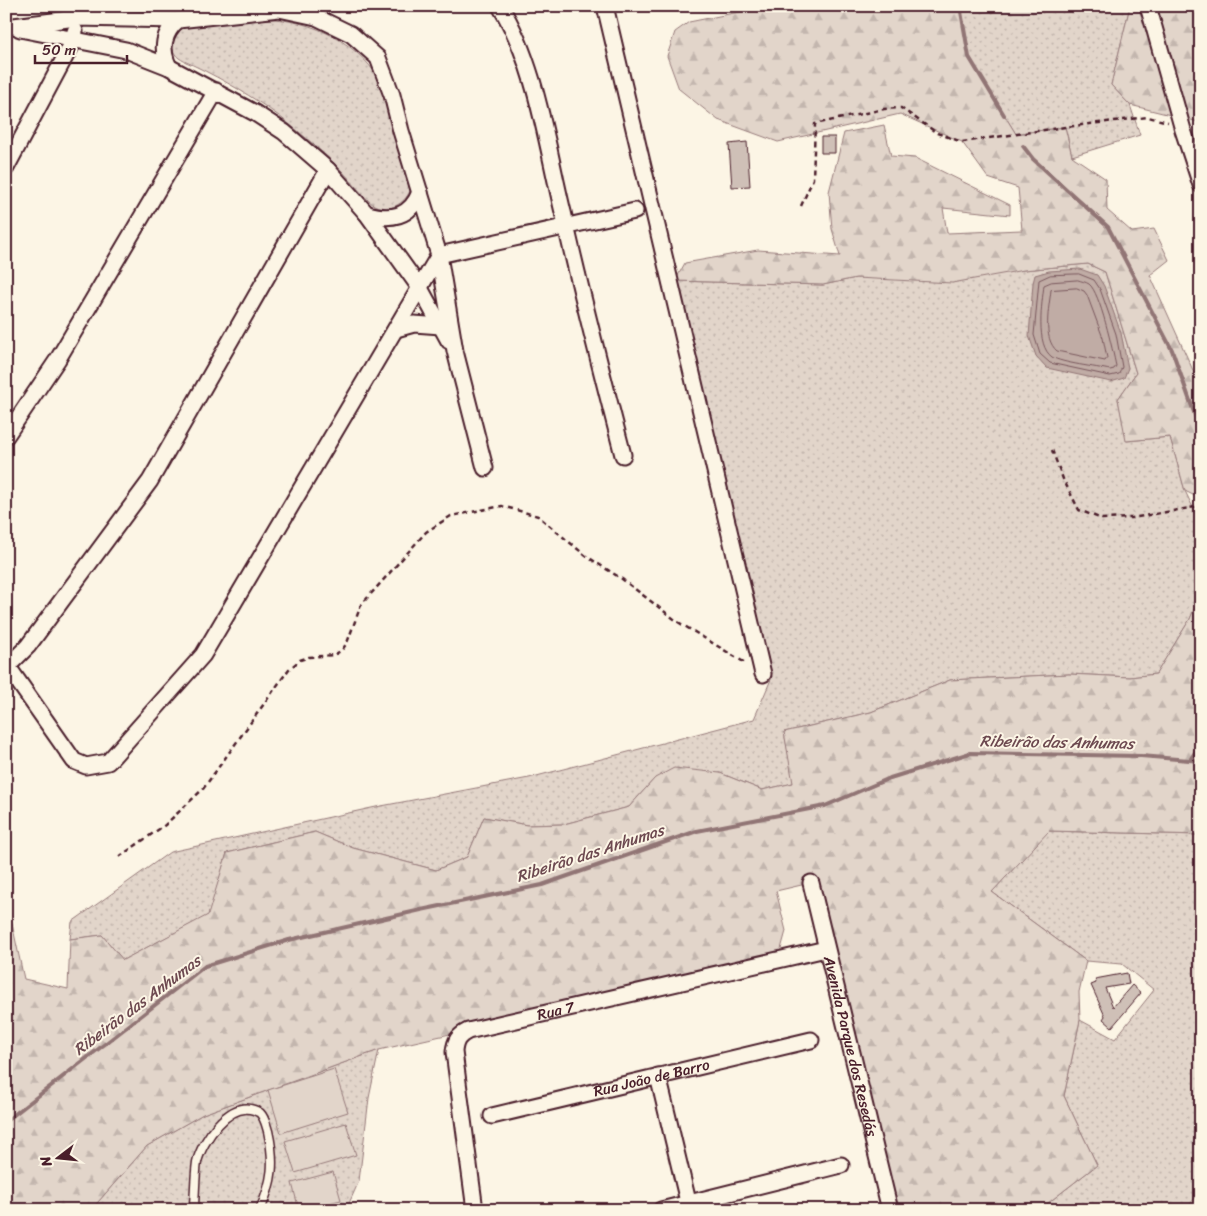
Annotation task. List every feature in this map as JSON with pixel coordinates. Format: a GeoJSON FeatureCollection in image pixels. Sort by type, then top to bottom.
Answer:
{"type":"FeatureCollection","features":[{"type":"Feature","properties":{"kind":"street"},"geometry":{"type":"LineString","coordinates":[[500,6],[508,19],[532,78],[566,226],[623,455]]}},
{"type":"Feature","properties":{"kind":"street"},"geometry":{"type":"LineString","coordinates":[[605,6],[763,674]]}},
{"type":"Feature","properties":{"kind":"street"},"geometry":{"type":"LineString","coordinates":[[1148,6],[1183,130],[1201,185]]}},
{"type":"Feature","properties":{"kind":"street"},"geometry":{"type":"LineString","coordinates":[[9,27],[76,18],[178,20],[279,8],[316,17],[351,34],[378,58],[392,95],[439,254],[455,350],[485,468]]}},
{"type":"Feature","properties":{"kind":"street"},"geometry":{"type":"LineString","coordinates":[[6,168],[74,40],[76,18]]}},
{"type":"Feature","properties":{"kind":"street"},"geometry":{"type":"LineString","coordinates":[[169,67],[164,55],[164,42],[169,29],[178,20]]}},
{"type":"Feature","properties":{"kind":"street"},"geometry":{"type":"LineString","coordinates":[[9,27],[126,50],[169,67],[216,91],[256,112],[284,132],[328,170],[367,214],[420,288],[455,350]]}},
{"type":"Feature","properties":{"kind":"street"},"geometry":{"type":"LineString","coordinates":[[6,436],[58,360],[216,91]]}},
{"type":"Feature","properties":{"kind":"street"},"geometry":{"type":"LineString","coordinates":[[328,170],[150,481],[28,646],[7,665],[74,760],[86,766],[108,762],[203,655],[439,254],[635,211]]}},
{"type":"Feature","properties":{"kind":"street"},"geometry":{"type":"LineString","coordinates":[[367,214],[384,218],[400,215],[413,205],[420,192]]}},
{"type":"Feature","properties":{"kind":"street"},"geometry":{"type":"LineString","coordinates":[[396,329],[414,324],[441,326]]}},
{"type":"Feature","properties":{"kind":"street","name":"Avenida Parque dos Resedás"},"geometry":{"type":"LineString","coordinates":[[811,883],[890,1210]]}},
{"type":"Feature","properties":{"kind":"street","name":"Rua 7"},"geometry":{"type":"LineString","coordinates":[[475,1210],[454,1052],[455,1042],[461,1035],[468,1031],[826,948]]}},
{"type":"Feature","properties":{"kind":"street","name":"Rua João de Barro"},"geometry":{"type":"LineString","coordinates":[[492,1116],[811,1040]]}},
{"type":"Feature","properties":{"kind":"street"},"geometry":{"type":"LineString","coordinates":[[658,1076],[689,1206]]}},
{"type":"Feature","properties":{"kind":"street"},"geometry":{"type":"LineString","coordinates":[[661,1210],[689,1206],[841,1165]]}},
{"type":"Feature","properties":{"kind":"lane"},"geometry":{"type":"LineString","coordinates":[[192,1210],[197,1162],[202,1147],[211,1132],[224,1119],[236,1110],[248,1108],[260,1112],[265,1121],[273,1165],[268,1193],[260,1210]]}},
{"type":"Feature","properties":{"kind":"path"},"geometry":{"type":"LineString","coordinates":[[801,206],[813,179],[815,124],[884,108],[901,108],[937,133],[962,142],[1148,117],[1166,121],[1183,130]]}},
{"type":"Feature","properties":{"kind":"path"},"geometry":{"type":"LineString","coordinates":[[1052,450],[1079,510],[1102,519],[1132,518],[1201,506]]}},
{"type":"Feature","properties":{"kind":"path"},"geometry":{"type":"LineString","coordinates":[[120,857],[166,825],[203,789],[289,669],[300,660],[310,657],[334,655],[342,650],[347,643],[362,605],[426,532],[451,516],[502,506],[538,516],[586,556],[622,579],[678,622],[763,674]]}},
{"type":"Feature","properties":{"kind":"green space"},"geometry":{"type":"Polygon","coordinates":[[[759,6],[960,6],[969,57],[1016,134],[1065,127],[1072,156],[1106,179],[1107,210],[1132,232],[1154,229],[1169,260],[1150,275],[1201,388],[1201,499],[1185,491],[1170,437],[1126,441],[1118,399],[1136,373],[1105,272],[1088,264],[1024,270],[952,283],[856,278],[823,285],[675,281],[685,263],[758,250],[840,256],[832,229],[829,192],[844,133],[884,125],[891,156],[915,158],[1010,205],[1010,215],[943,208],[947,233],[1022,230],[1018,188],[988,178],[962,142],[900,114],[778,142],[718,120],[679,89],[667,56],[675,32],[689,22],[754,9],[759,6]]]}},
{"type":"Feature","properties":{"kind":"green space"},"geometry":{"type":"Polygon","coordinates":[[[960,6],[1130,6],[1111,85],[1130,105],[1140,135],[1072,156],[1065,127],[1016,134],[969,57],[960,6]]]}},
{"type":"Feature","properties":{"kind":"green space"},"geometry":{"type":"Polygon","coordinates":[[[1130,6],[1184,6],[1201,10],[1199,122],[1130,105],[1111,85],[1130,6]]]}},
{"type":"Feature","properties":{"kind":"green space"},"geometry":{"type":"Polygon","coordinates":[[[274,19],[310,26],[343,42],[357,53],[380,80],[390,104],[410,191],[404,200],[396,206],[381,208],[373,204],[327,156],[279,116],[227,83],[182,60],[175,54],[173,49],[173,36],[187,23],[274,19]]]}},
{"type":"Feature","properties":{"kind":"green space"},"geometry":{"type":"Polygon","coordinates":[[[1088,264],[1105,272],[1136,373],[1118,399],[1127,441],[1170,437],[1185,491],[1201,524],[1201,593],[1190,619],[1156,674],[1130,677],[1069,674],[950,680],[871,712],[784,732],[794,783],[762,790],[720,773],[655,778],[629,807],[564,824],[527,825],[484,817],[467,857],[436,870],[353,848],[315,832],[227,853],[209,915],[123,960],[102,935],[70,939],[72,922],[170,852],[376,807],[529,778],[754,719],[772,677],[675,281],[823,285],[856,278],[1024,270],[1088,264]]]}},
{"type":"Feature","properties":{"kind":"green space"},"geometry":{"type":"Polygon","coordinates":[[[1201,593],[1201,835],[1049,831],[992,892],[1086,961],[1079,992],[1080,1020],[1064,1096],[1097,1165],[1039,1210],[890,1210],[810,883],[776,891],[786,931],[778,960],[379,1050],[203,1114],[147,1146],[91,1210],[6,1210],[6,896],[24,979],[68,989],[70,939],[102,935],[123,960],[208,915],[227,853],[315,832],[353,848],[436,870],[467,857],[484,817],[527,825],[564,824],[629,807],[655,778],[674,768],[720,773],[762,790],[793,783],[784,732],[871,712],[950,680],[1069,674],[1130,677],[1156,674],[1190,619],[1201,593]]]}},
{"type":"Feature","properties":{"kind":"green space"},"geometry":{"type":"Polygon","coordinates":[[[1048,831],[1201,835],[1201,1191],[1185,1210],[1039,1210],[1097,1165],[1064,1096],[1080,1020],[1115,1039],[1154,990],[1122,964],[1086,961],[992,892],[1048,831]]]}},
{"type":"Feature","properties":{"kind":"green space"},"geometry":{"type":"Polygon","coordinates":[[[379,1050],[369,1098],[359,1181],[346,1210],[91,1210],[147,1146],[203,1114],[379,1050]]]}},
{"type":"Feature","properties":{"kind":"green space"},"geometry":{"type":"Polygon","coordinates":[[[334,1069],[348,1112],[281,1133],[268,1090],[334,1069]]]}},
{"type":"Feature","properties":{"kind":"green space"},"geometry":{"type":"Polygon","coordinates":[[[346,1123],[356,1155],[295,1173],[285,1141],[346,1123]]]}},
{"type":"Feature","properties":{"kind":"green space"},"geometry":{"type":"Polygon","coordinates":[[[333,1172],[341,1200],[299,1210],[292,1183],[333,1172]]]}},
{"type":"Feature","properties":{"kind":"water"},"geometry":{"type":"Polygon","coordinates":[[[1080,269],[1097,275],[1104,286],[1121,333],[1128,368],[1124,378],[1111,382],[1047,368],[1036,356],[1029,336],[1035,275],[1049,271],[1080,269]]]}},
{"type":"Feature","properties":{"kind":"building"},"geometry":{"type":"Polygon","coordinates":[[[821,137],[835,137],[835,153],[821,153],[821,137]]]}},
{"type":"Feature","properties":{"kind":"building"},"geometry":{"type":"Polygon","coordinates":[[[747,142],[750,186],[732,187],[729,144],[747,142]]]}},
{"type":"Feature","properties":{"kind":"building"},"geometry":{"type":"Polygon","coordinates":[[[1127,973],[1129,984],[1105,988],[1113,1007],[1132,985],[1141,993],[1112,1027],[1103,1019],[1105,1016],[1091,985],[1096,983],[1095,979],[1127,973]]]}},
{"type":"Feature","properties":{"kind":"waterway"},"geometry":{"type":"LineString","coordinates":[[960,6],[969,57],[1004,115]]}},
{"type":"Feature","properties":{"kind":"waterway"},"geometry":{"type":"LineString","coordinates":[[1023,146],[1033,159],[1108,227],[1172,350],[1201,432]]}},
{"type":"Feature","properties":{"kind":"waterway"},"geometry":{"type":"LineString","coordinates":[[1190,760],[1201,743]]}},
{"type":"Feature","properties":{"kind":"waterway","name":"Ribeirão das Anhumas"},"geometry":{"type":"LineString","coordinates":[[6,1121],[205,966],[289,940],[542,885],[697,831],[825,806],[890,778],[970,753],[1141,756],[1201,761]]}}]}
